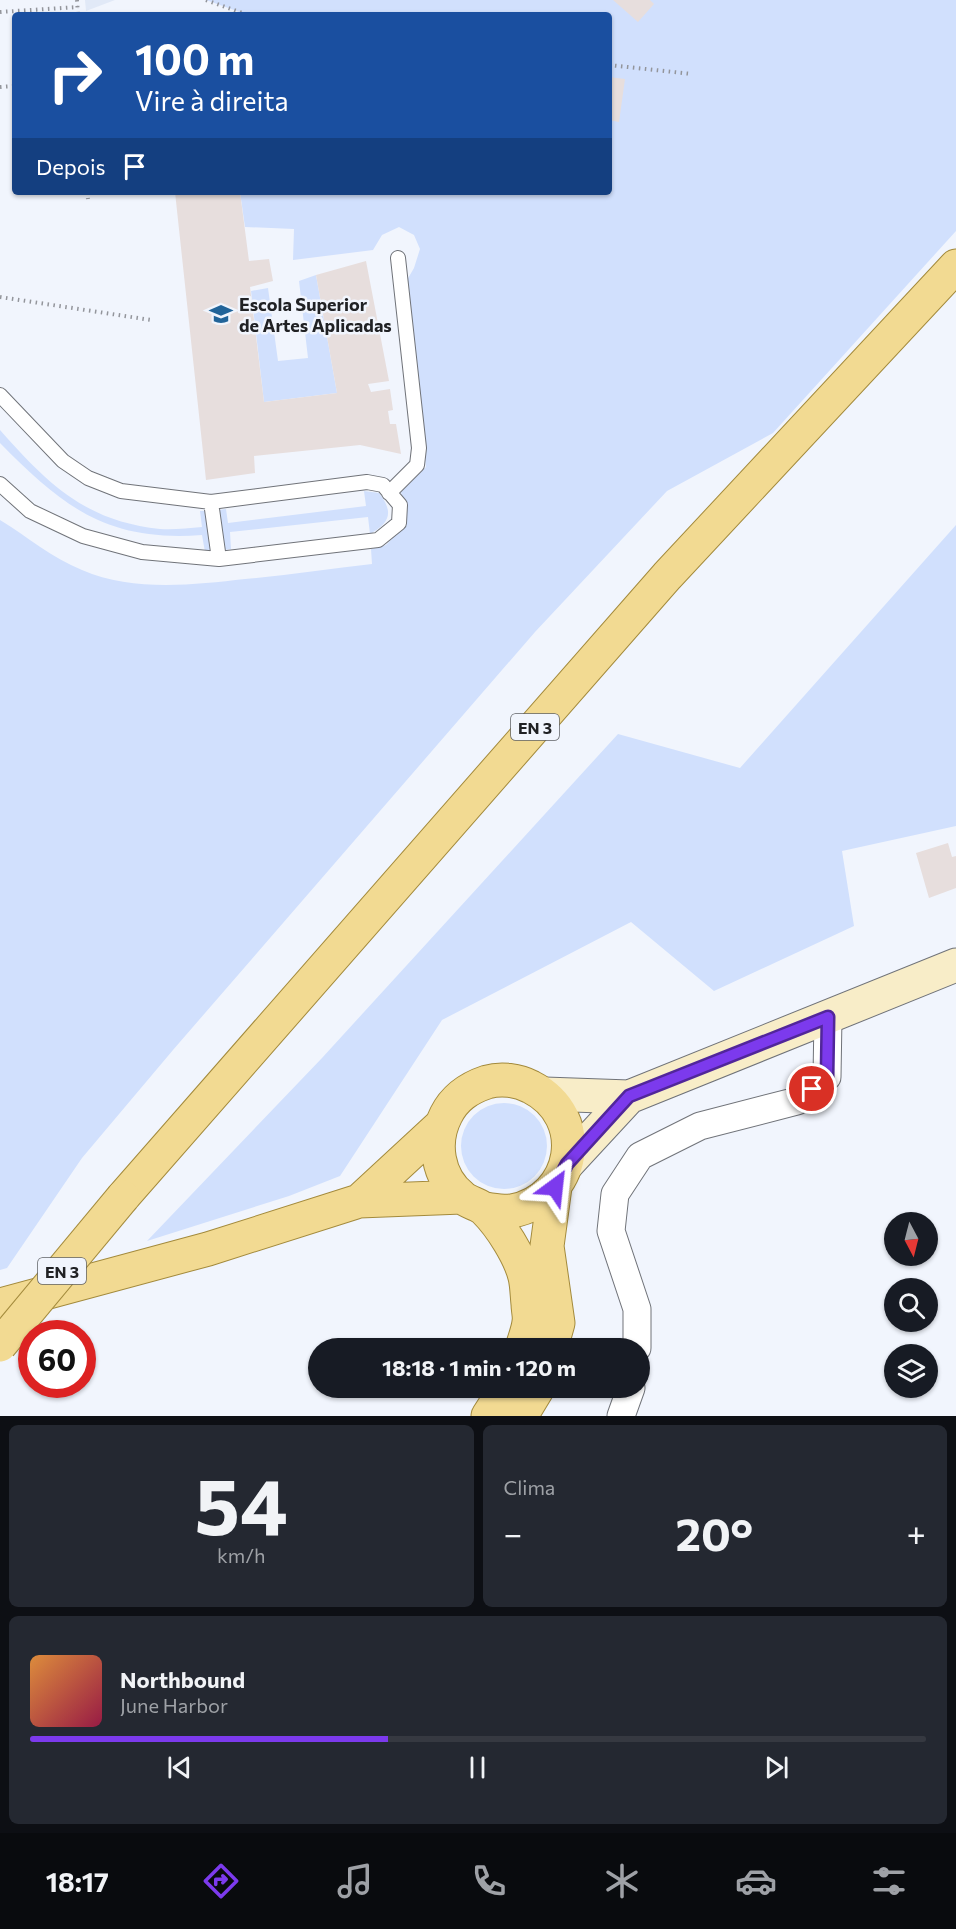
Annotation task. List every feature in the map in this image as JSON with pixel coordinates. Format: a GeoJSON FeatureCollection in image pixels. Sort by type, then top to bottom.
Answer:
{"type":"FeatureCollection","features":[{"type":"Feature","properties":{"kind":"main road","name":"EN 3"},"geometry":{"type":"LineString","coordinates":[[0,1345],[123,1197],[667,576],[956,266]]}},
{"type":"Feature","properties":{"kind":"main road"},"geometry":{"type":"LineString","coordinates":[[545,1094],[629,1096],[956,965]]}},
{"type":"Feature","properties":{"kind":"main road"},"geometry":{"type":"LineString","coordinates":[[359,1202],[439,1127],[451,1104],[471,1088],[496,1080],[522,1082],[545,1094],[561,1113],[569,1138],[547,1246],[558,1323],[554,1338]]}},
{"type":"Feature","properties":{"kind":"main road"},"geometry":{"type":"LineString","coordinates":[[0,1305],[208,1249],[359,1202],[473,1203],[510,1211],[535,1203],[629,1096]]}},
{"type":"Feature","properties":{"kind":"main road"},"geometry":{"type":"LineString","coordinates":[[439,1127],[437,1153],[445,1177],[511,1244],[525,1276],[529,1321],[525,1338]]}},
{"type":"Feature","properties":{"kind":"main road","name":"EN 3"},"geometry":{"type":"LineString","coordinates":[[0,1323],[123,1197]]}},
{"type":"Feature","properties":{"kind":"main road"},"geometry":{"type":"LineString","coordinates":[[488,1416],[500,1398]]}},
{"type":"Feature","properties":{"kind":"main road"},"geometry":{"type":"LineString","coordinates":[[521,1416],[532,1398]]}},
{"type":"Feature","properties":{"kind":"street"},"geometry":{"type":"LineString","coordinates":[[637,1338],[637,1309],[611,1232],[615,1194],[640,1156],[700,1126],[797,1101],[827,1077],[828,1017]]}},
{"type":"Feature","properties":{"kind":"street"},"geometry":{"type":"LineString","coordinates":[[621,1416],[627,1398]]}},
{"type":"Feature","properties":{"kind":"lane"},"geometry":{"type":"LineString","coordinates":[[390,493],[417,465],[419,448],[398,258]]}},
{"type":"Feature","properties":{"kind":"lane"},"geometry":{"type":"LineString","coordinates":[[0,395],[63,461],[88,478],[121,491],[211,502],[367,482],[383,485],[400,505],[399,524],[378,540],[219,559],[142,552],[83,536],[30,511],[0,484]]}},
{"type":"Feature","properties":{"kind":"lane"},"geometry":{"type":"LineString","coordinates":[[211,502],[219,559]]}},
{"type":"Feature","properties":{"kind":"path"},"geometry":{"type":"LineString","coordinates":[[77,0],[78,12]]}},
{"type":"Feature","properties":{"kind":"path"},"geometry":{"type":"LineString","coordinates":[[206,0],[240,12]]}},
{"type":"Feature","properties":{"kind":"path"},"geometry":{"type":"LineString","coordinates":[[0,12],[78,7]]}},
{"type":"Feature","properties":{"kind":"path"},"geometry":{"type":"LineString","coordinates":[[612,65],[692,74]]}},
{"type":"Feature","properties":{"kind":"path"},"geometry":{"type":"LineString","coordinates":[[87,195],[88,199]]}},
{"type":"Feature","properties":{"kind":"path"},"geometry":{"type":"LineString","coordinates":[[0,297],[151,320]]}},
{"type":"Feature","properties":{"kind":"shaded area"},"geometry":{"type":"Polygon","coordinates":[[[85,0],[115,0],[86,11],[85,0]]]}},
{"type":"Feature","properties":{"kind":"shaded area"},"geometry":{"type":"Polygon","coordinates":[[[206,0],[956,0],[956,231],[773,433],[667,491],[535,632],[82,1158],[7,1268],[0,1270],[0,520],[71,565],[101,577],[122,582],[184,585],[372,564],[371,549],[386,545],[401,529],[406,511],[401,492],[426,467],[407,280],[414,268],[420,249],[414,235],[399,227],[382,235],[373,250],[293,260],[294,229],[245,227],[240,195],[612,195],[612,12],[240,12],[206,0]]]}},
{"type":"Feature","properties":{"kind":"shaded area"},"geometry":{"type":"Polygon","coordinates":[[[316,275],[337,393],[264,402],[251,291],[268,288],[278,361],[308,358],[299,281],[316,275]]]}},
{"type":"Feature","properties":{"kind":"shaded area"},"geometry":{"type":"Polygon","coordinates":[[[0,430],[52,483],[70,497],[110,518],[134,525],[181,529],[202,527],[200,511],[207,511],[211,551],[205,552],[202,535],[169,536],[139,533],[89,516],[67,502],[23,466],[0,443],[0,430]]]}},
{"type":"Feature","properties":{"kind":"shaded area"},"geometry":{"type":"Polygon","coordinates":[[[364,491],[379,493],[388,511],[386,521],[370,534],[368,517],[230,532],[231,549],[224,550],[218,510],[226,509],[228,523],[366,506],[364,491]]]}},
{"type":"Feature","properties":{"kind":"shaded area"},"geometry":{"type":"Polygon","coordinates":[[[956,525],[956,826],[842,851],[854,926],[714,991],[631,922],[442,1020],[340,1176],[289,1196],[147,1241],[322,1058],[618,734],[740,768],[956,525]]]}},
{"type":"Feature","properties":{"kind":"shaded area"},"geometry":{"type":"Polygon","coordinates":[[[504,1103],[528,1110],[540,1122],[547,1146],[540,1170],[528,1182],[504,1189],[480,1182],[468,1170],[461,1146],[468,1122],[480,1110],[504,1103]]]}},
{"type":"Feature","properties":{"kind":"building"},"geometry":{"type":"Polygon","coordinates":[[[613,0],[650,0],[654,4],[638,22],[613,0]]]}},
{"type":"Feature","properties":{"kind":"building"},"geometry":{"type":"Polygon","coordinates":[[[612,77],[625,79],[619,122],[612,121],[612,77]]]}},
{"type":"Feature","properties":{"kind":"building","name":"Escola Superior de Artes Aplicadas"},"geometry":{"type":"Polygon","coordinates":[[[175,195],[240,195],[249,261],[269,259],[273,281],[250,287],[264,402],[337,393],[316,275],[366,261],[389,381],[368,384],[371,392],[390,389],[393,410],[388,411],[390,424],[396,424],[401,454],[360,445],[254,456],[255,473],[206,480],[175,195]]]}},
{"type":"Feature","properties":{"kind":"building"},"geometry":{"type":"Polygon","coordinates":[[[948,843],[952,857],[956,856],[956,888],[929,898],[916,853],[948,843]]]}},
{"type":"Feature","properties":{"kind":"place","name":"Escola Superior de Artes Aplicadas"},"geometry":{"type":"Point","coordinates":[221,314]}},
{"type":"Feature","properties":{"kind":"route"},"geometry":{"type":"LineString","coordinates":[[555,1187],[567,1164],[629,1096],[828,1017],[827,1077],[812,1089]]}}]}
